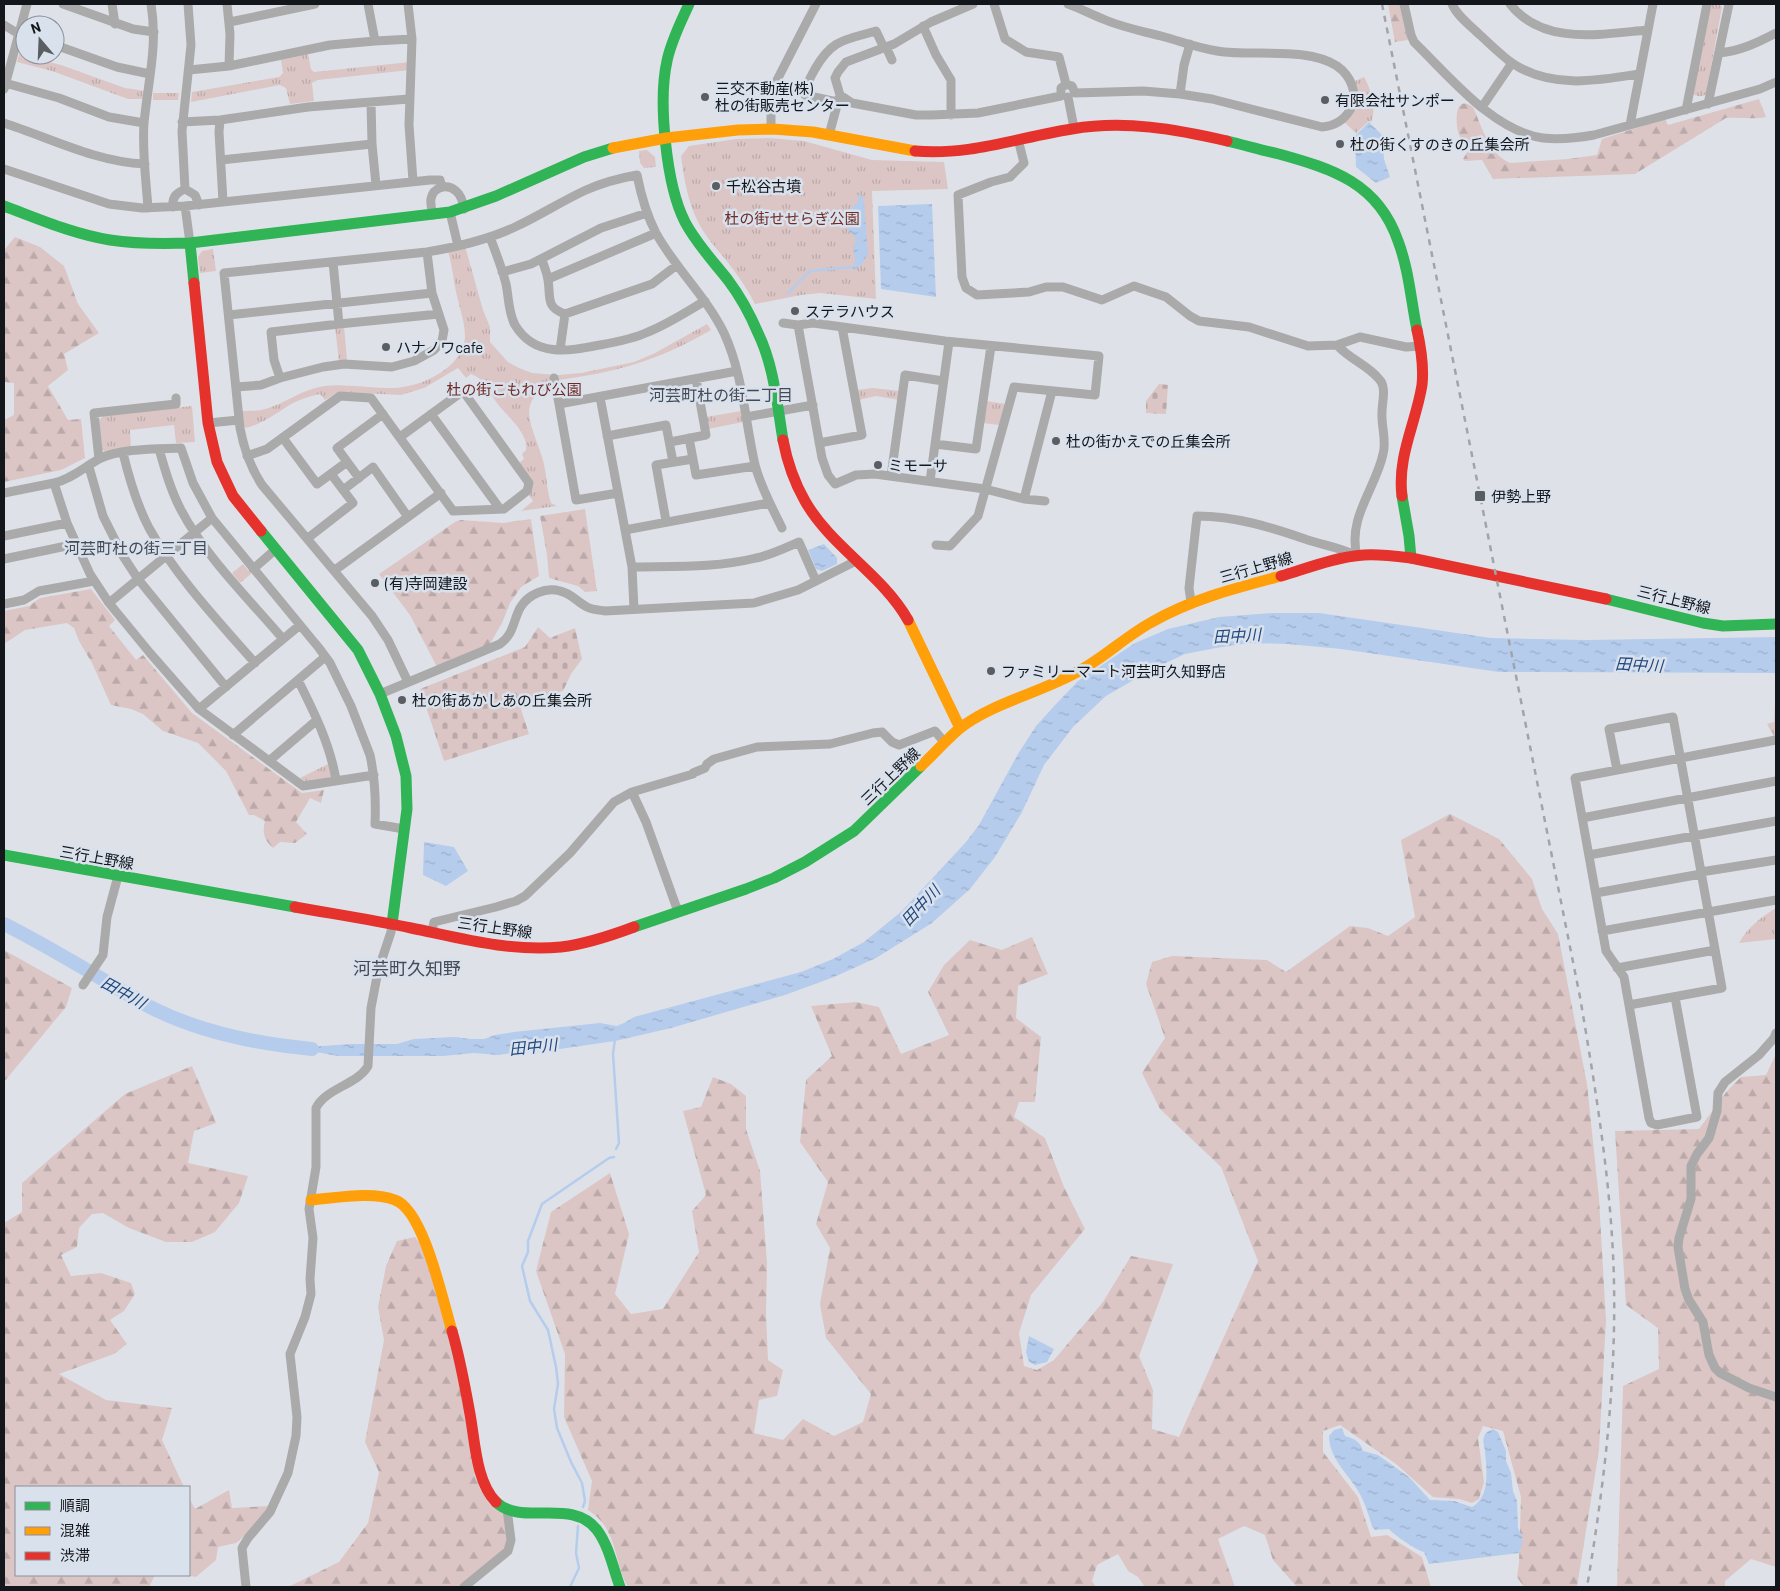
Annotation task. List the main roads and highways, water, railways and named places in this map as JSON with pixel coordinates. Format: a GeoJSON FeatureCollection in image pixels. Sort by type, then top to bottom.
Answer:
{"type":"FeatureCollection","features":[{"type":"Feature","properties":{"kind":"water"},"geometry":{"type":"Polygon","coordinates":[[[1369,122],[1382,135],[1384,159],[1390,177],[1376,183],[1356,167],[1355,136],[1369,122]]]}},
{"type":"Feature","properties":{"kind":"water"},"geometry":{"type":"Polygon","coordinates":[[[860,193],[864,202],[868,254],[861,266],[852,270],[855,261],[853,245],[856,241],[855,237],[845,227],[845,224],[848,213],[858,202],[860,193]]]}},
{"type":"Feature","properties":{"kind":"water"},"geometry":{"type":"Polygon","coordinates":[[[932,204],[936,297],[881,289],[878,206],[932,204]]]}},
{"type":"Feature","properties":{"kind":"water"},"geometry":{"type":"Polygon","coordinates":[[[824,544],[837,558],[837,564],[822,571],[816,569],[808,550],[824,544]]]}},
{"type":"Feature","properties":{"kind":"water"},"geometry":{"type":"Polygon","coordinates":[[[1273,613],[1319,613],[1491,638],[1586,640],[1776,637],[1776,673],[1499,672],[1341,649],[1288,644],[1249,643],[1185,654],[1151,670],[1106,696],[1073,727],[1044,765],[1022,812],[995,857],[970,889],[932,923],[876,958],[834,977],[785,995],[671,1028],[615,1041],[546,1051],[498,1055],[474,1053],[443,1056],[338,1056],[293,1048],[351,1044],[397,1044],[414,1039],[454,1037],[484,1039],[514,1032],[600,1023],[617,1026],[634,1017],[801,972],[833,959],[864,942],[902,911],[966,842],[979,825],[1018,754],[1036,726],[1078,681],[1135,643],[1168,629],[1219,617],[1273,613]]]}},
{"type":"Feature","properties":{"kind":"water"},"geometry":{"type":"Polygon","coordinates":[[[424,842],[454,847],[468,871],[446,886],[423,875],[424,842]]]}},
{"type":"Feature","properties":{"kind":"water"},"geometry":{"type":"Polygon","coordinates":[[[1029,1336],[1054,1349],[1047,1362],[1035,1365],[1029,1362],[1026,1352],[1029,1336]]]}},
{"type":"Feature","properties":{"kind":"water"},"geometry":{"type":"Polygon","coordinates":[[[1342,1428],[1345,1436],[1357,1441],[1363,1451],[1378,1455],[1409,1477],[1430,1500],[1454,1501],[1472,1507],[1478,1503],[1485,1490],[1486,1467],[1483,1440],[1487,1432],[1493,1429],[1498,1432],[1506,1451],[1506,1461],[1511,1473],[1513,1491],[1517,1501],[1518,1528],[1522,1536],[1519,1553],[1429,1564],[1424,1552],[1405,1542],[1389,1529],[1375,1530],[1359,1493],[1332,1451],[1329,1436],[1334,1430],[1342,1428]]]}},
{"type":"Feature","properties":{"kind":"waterway"},"geometry":{"type":"LineString","coordinates":[[788,293],[810,271],[852,267]]}},
{"type":"Feature","properties":{"kind":"waterway","name":"田中川"},"geometry":{"type":"LineString","coordinates":[[4,924],[60,954],[144,1004],[192,1025],[231,1036],[271,1044],[312,1049]]}},
{"type":"Feature","properties":{"kind":"waterway"},"geometry":{"type":"LineString","coordinates":[[615,1039],[613,1054],[619,1143],[616,1149]]}},
{"type":"Feature","properties":{"kind":"waterway"},"geometry":{"type":"LineString","coordinates":[[583,1507],[585,1501],[582,1483],[557,1428],[554,1409],[558,1384],[548,1330],[530,1301],[522,1266],[528,1252],[528,1241],[542,1204],[609,1158],[614,1157]]}},
{"type":"Feature","properties":{"kind":"waterway"},"geometry":{"type":"LineString","coordinates":[[570,1587],[579,1568],[576,1553],[578,1526]]}},
{"type":"Feature","properties":{"kind":"railway"},"geometry":{"type":"LineString","coordinates":[[1382,4],[1580,997],[1607,1175],[1613,1247],[1613,1359],[1604,1473],[1587,1587]]}},
{"type":"Feature","properties":{"kind":"place","name":"三交不動産(株) 杜の街販売センター"},"geometry":{"type":"Point","coordinates":[705,97]}},
{"type":"Feature","properties":{"kind":"place","name":"有限会社サンポー"},"geometry":{"type":"Point","coordinates":[1325,100]}},
{"type":"Feature","properties":{"kind":"place","name":"杜の街くすのきの丘集会所"},"geometry":{"type":"Point","coordinates":[1340,144]}},
{"type":"Feature","properties":{"kind":"place","name":"千松谷古墳"},"geometry":{"type":"Point","coordinates":[716,186]}},
{"type":"Feature","properties":{"kind":"place","name":"ステラハウス"},"geometry":{"type":"Point","coordinates":[795,311]}},
{"type":"Feature","properties":{"kind":"place","name":"ハナノワcafe"},"geometry":{"type":"Point","coordinates":[386,347]}},
{"type":"Feature","properties":{"kind":"place","name":"杜の街かえでの丘集会所"},"geometry":{"type":"Point","coordinates":[1056,441]}},
{"type":"Feature","properties":{"kind":"place","name":"ミモーサ"},"geometry":{"type":"Point","coordinates":[878,465]}},
{"type":"Feature","properties":{"kind":"place","name":"伊勢上野"},"geometry":{"type":"Point","coordinates":[1480,496]}},
{"type":"Feature","properties":{"kind":"place","name":"(有)寺岡建設"},"geometry":{"type":"Point","coordinates":[375,583]}},
{"type":"Feature","properties":{"kind":"place","name":"ファミリーマート河芸町久知野店"},"geometry":{"type":"Point","coordinates":[991,671]}},
{"type":"Feature","properties":{"kind":"place","name":"杜の街あかしあの丘集会所"},"geometry":{"type":"Point","coordinates":[402,700]}},
{"type":"Feature","properties":{"kind":"district","name":"河芸町杜の街二丁目"},"geometry":{"type":"Point","coordinates":[721,394]}},
{"type":"Feature","properties":{"kind":"district","name":"河芸町杜の街三丁目"},"geometry":{"type":"Point","coordinates":[136,547]}},
{"type":"Feature","properties":{"kind":"district","name":"河芸町久知野"},"geometry":{"type":"Point","coordinates":[407,968]}},
{"type":"Feature","properties":{"kind":"park label","name":"杜の街せせらぎ公園"},"geometry":{"type":"Point","coordinates":[792,218]}},
{"type":"Feature","properties":{"kind":"park label","name":"杜の街こもれび公園"},"geometry":{"type":"Point","coordinates":[514,389]}}]}
